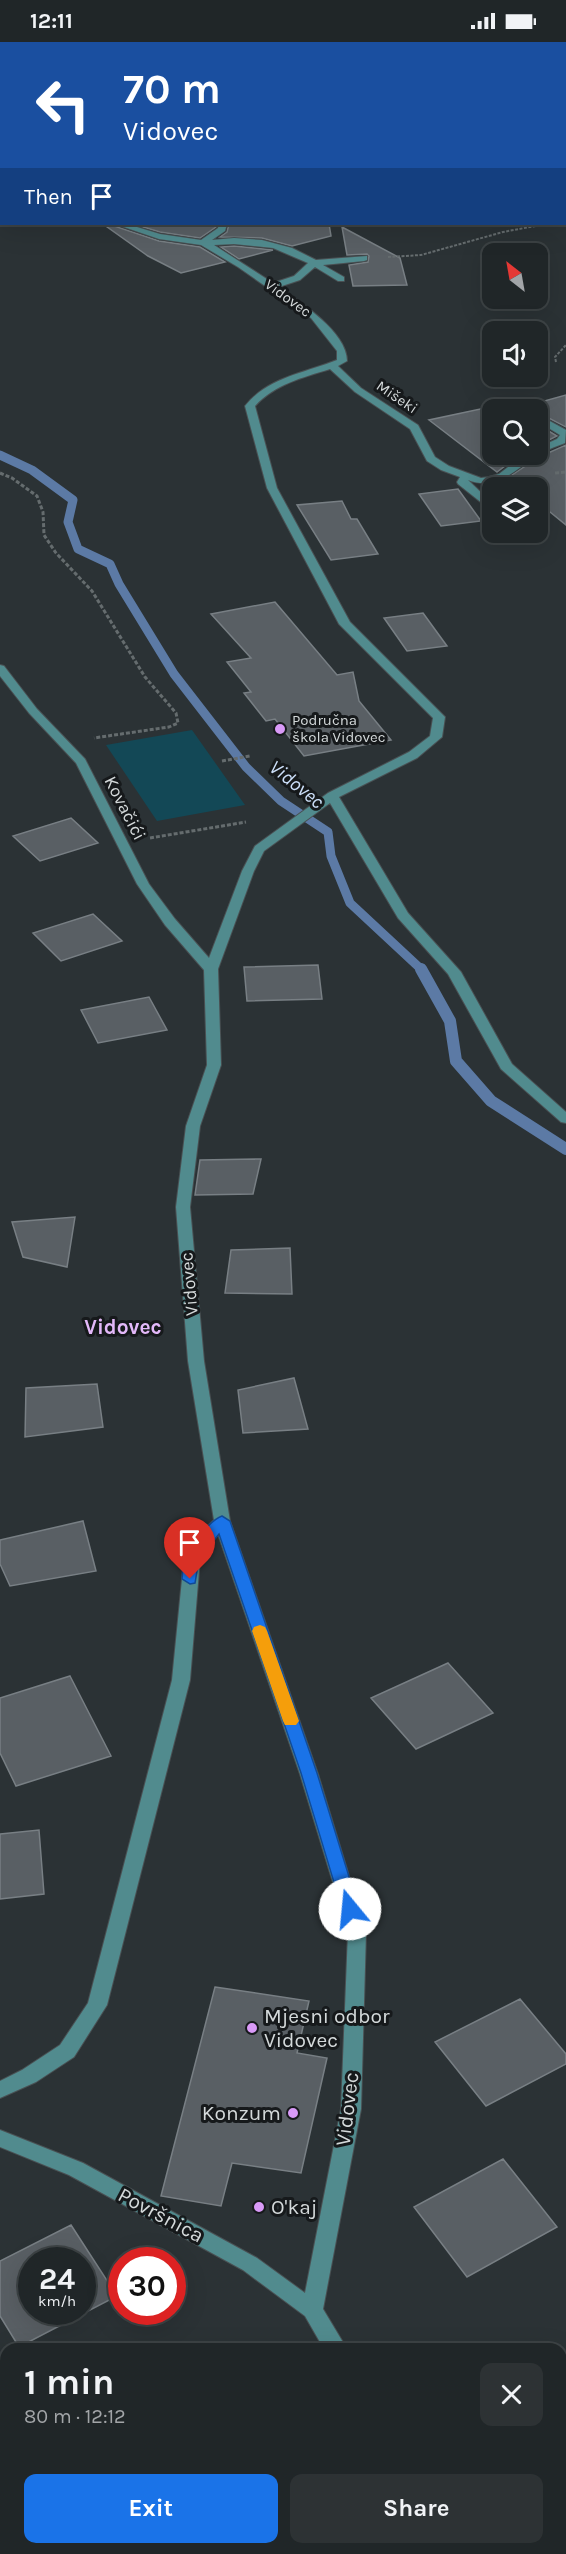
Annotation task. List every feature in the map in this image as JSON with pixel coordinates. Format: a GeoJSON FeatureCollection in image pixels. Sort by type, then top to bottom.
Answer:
{"type":"FeatureCollection","features":[{"type":"Feature","properties":{"kind":"street","name":"Vidovec"},"geometry":{"type":"LineString","coordinates":[[122,225],[159,236],[204,244],[274,286],[314,316],[342,351],[342,361],[332,366]]}},
{"type":"Feature","properties":{"kind":"street"},"geometry":{"type":"LineString","coordinates":[[204,244],[222,229],[223,225]]}},
{"type":"Feature","properties":{"kind":"street"},"geometry":{"type":"LineString","coordinates":[[204,244],[225,241],[264,243],[296,251],[341,279]]}},
{"type":"Feature","properties":{"kind":"street"},"geometry":{"type":"LineString","coordinates":[[274,286],[297,278],[314,263],[364,258]]}},
{"type":"Feature","properties":{"kind":"street"},"geometry":{"type":"LineString","coordinates":[[332,366],[276,382],[259,395],[250,406],[272,488],[345,624],[439,717],[436,737],[414,755],[332,796],[403,915],[454,972],[506,1066],[566,1119]]}},
{"type":"Feature","properties":{"kind":"street","name":"Mišeki"},"geometry":{"type":"LineString","coordinates":[[332,366],[358,390],[414,427],[432,459],[445,468],[480,481],[503,476],[517,465]]}},
{"type":"Feature","properties":{"kind":"street"},"geometry":{"type":"LineString","coordinates":[[548,423],[565,435],[561,441],[548,447]]}},
{"type":"Feature","properties":{"kind":"street"},"geometry":{"type":"LineString","coordinates":[[465,477],[462,482],[482,499]]}},
{"type":"Feature","properties":{"kind":"street","name":"Kovačići"},"geometry":{"type":"LineString","coordinates":[[0,668],[33,711],[81,762],[144,884],[170,922],[211,969]]}},
{"type":"Feature","properties":{"kind":"street","name":"Vidovec"},"geometry":{"type":"LineString","coordinates":[[312,2310],[351,2109],[357,1932],[309,1773],[222,1521],[196,1361],[183,1207],[193,1126],[214,1065],[211,969],[248,871],[259,849],[290,824],[332,796]]}},
{"type":"Feature","properties":{"kind":"street"},"geometry":{"type":"LineString","coordinates":[[0,2090],[29,2076],[67,2051],[98,2005],[181,1680],[192,1559],[204,1539],[222,1521]]}},
{"type":"Feature","properties":{"kind":"street","name":"Površnica"},"geometry":{"type":"LineString","coordinates":[[0,2138],[76,2169],[250,2264],[312,2310]]}},
{"type":"Feature","properties":{"kind":"street"},"geometry":{"type":"LineString","coordinates":[[312,2310],[332,2343]]}},
{"type":"Feature","properties":{"kind":"path"},"geometry":{"type":"LineString","coordinates":[[364,258],[421,255],[503,232],[541,225]]}},
{"type":"Feature","properties":{"kind":"path"},"geometry":{"type":"LineString","coordinates":[[556,362],[555,357],[566,345]]}},
{"type":"Feature","properties":{"kind":"path"},"geometry":{"type":"LineString","coordinates":[[0,474],[12,478],[37,496],[43,512],[44,535],[56,553],[92,591],[145,677],[176,713],[178,723],[169,727],[63,743]]}},
{"type":"Feature","properties":{"kind":"path"},"geometry":{"type":"LineString","coordinates":[[222,761],[250,756]]}},
{"type":"Feature","properties":{"kind":"path"},"geometry":{"type":"LineString","coordinates":[[123,843],[273,819],[290,824]]}},
{"type":"Feature","properties":{"kind":"shaded area"},"geometry":{"type":"Polygon","coordinates":[[[192,730],[245,805],[157,821],[106,745],[192,730]]]}},
{"type":"Feature","properties":{"kind":"building"},"geometry":{"type":"Polygon","coordinates":[[[104,225],[114,225],[159,241],[200,247],[225,262],[181,273],[148,256],[104,225]]]}},
{"type":"Feature","properties":{"kind":"building"},"geometry":{"type":"Polygon","coordinates":[[[136,225],[217,225],[200,238],[160,232],[136,225]]]}},
{"type":"Feature","properties":{"kind":"building"},"geometry":{"type":"Polygon","coordinates":[[[229,225],[329,225],[331,236],[292,246],[262,238],[220,237],[227,232],[229,225]]]}},
{"type":"Feature","properties":{"kind":"building"},"geometry":{"type":"Polygon","coordinates":[[[342,227],[400,258],[407,285],[353,286],[349,265],[368,262],[369,256],[367,254],[347,255],[342,227]]]}},
{"type":"Feature","properties":{"kind":"building"},"geometry":{"type":"Polygon","coordinates":[[[221,247],[273,250],[239,259],[221,247]]]}},
{"type":"Feature","properties":{"kind":"building"},"geometry":{"type":"Polygon","coordinates":[[[566,395],[566,427],[548,418],[548,400],[566,395]]]}},
{"type":"Feature","properties":{"kind":"building"},"geometry":{"type":"Polygon","coordinates":[[[482,409],[482,461],[429,420],[482,409]]]}},
{"type":"Feature","properties":{"kind":"building"},"geometry":{"type":"Polygon","coordinates":[[[548,431],[557,436],[548,440],[548,431]]]}},
{"type":"Feature","properties":{"kind":"building"},"geometry":{"type":"Polygon","coordinates":[[[566,445],[566,525],[548,512],[548,477],[509,477],[527,465],[548,465],[548,453],[566,445]]]}},
{"type":"Feature","properties":{"kind":"building"},"geometry":{"type":"Polygon","coordinates":[[[488,465],[506,465],[497,472],[488,465]]]}},
{"type":"Feature","properties":{"kind":"building"},"geometry":{"type":"Polygon","coordinates":[[[458,489],[481,521],[441,526],[419,494],[458,489]]]}},
{"type":"Feature","properties":{"kind":"building"},"geometry":{"type":"Polygon","coordinates":[[[342,501],[351,519],[357,519],[378,554],[331,560],[297,505],[342,501]]]}},
{"type":"Feature","properties":{"kind":"building"},"geometry":{"type":"Polygon","coordinates":[[[275,602],[337,675],[353,672],[359,701],[391,740],[304,756],[275,719],[266,721],[244,693],[251,692],[227,662],[251,658],[211,614],[275,602]]]}},
{"type":"Feature","properties":{"kind":"building"},"geometry":{"type":"Polygon","coordinates":[[[423,613],[447,646],[407,651],[384,618],[423,613]]]}},
{"type":"Feature","properties":{"kind":"building"},"geometry":{"type":"Polygon","coordinates":[[[71,818],[98,843],[40,861],[13,836],[71,818]]]}},
{"type":"Feature","properties":{"kind":"building"},"geometry":{"type":"Polygon","coordinates":[[[93,914],[122,941],[61,961],[33,933],[93,914]]]}},
{"type":"Feature","properties":{"kind":"building"},"geometry":{"type":"Polygon","coordinates":[[[318,965],[322,999],[247,1001],[244,967],[318,965]]]}},
{"type":"Feature","properties":{"kind":"building"},"geometry":{"type":"Polygon","coordinates":[[[149,997],[167,1030],[98,1043],[81,1010],[149,997]]]}},
{"type":"Feature","properties":{"kind":"building"},"geometry":{"type":"Polygon","coordinates":[[[261,1159],[253,1194],[195,1195],[200,1160],[261,1159]]]}},
{"type":"Feature","properties":{"kind":"building"},"geometry":{"type":"Polygon","coordinates":[[[75,1217],[67,1267],[23,1257],[12,1222],[75,1217]]]}},
{"type":"Feature","properties":{"kind":"building"},"geometry":{"type":"Polygon","coordinates":[[[290,1248],[292,1294],[225,1293],[231,1250],[290,1248]]]}},
{"type":"Feature","properties":{"kind":"building"},"geometry":{"type":"Polygon","coordinates":[[[294,1378],[308,1429],[243,1433],[238,1390],[294,1378]]]}},
{"type":"Feature","properties":{"kind":"building"},"geometry":{"type":"Polygon","coordinates":[[[97,1384],[103,1427],[25,1437],[26,1388],[97,1384]]]}},
{"type":"Feature","properties":{"kind":"building"},"geometry":{"type":"Polygon","coordinates":[[[83,1521],[96,1571],[10,1586],[0,1564],[0,1540],[83,1521]]]}},
{"type":"Feature","properties":{"kind":"building"},"geometry":{"type":"Polygon","coordinates":[[[448,1663],[493,1713],[416,1749],[371,1698],[448,1663]]]}},
{"type":"Feature","properties":{"kind":"building"},"geometry":{"type":"Polygon","coordinates":[[[70,1676],[111,1756],[16,1786],[0,1753],[0,1698],[70,1676]]]}},
{"type":"Feature","properties":{"kind":"building"},"geometry":{"type":"Polygon","coordinates":[[[39,1830],[44,1894],[0,1899],[0,1834],[39,1830]]]}},
{"type":"Feature","properties":{"kind":"building"},"geometry":{"type":"Polygon","coordinates":[[[215,1987],[309,2001],[297,2053],[327,2058],[301,2173],[232,2163],[221,2206],[161,2196],[215,1987]]]}},
{"type":"Feature","properties":{"kind":"building"},"geometry":{"type":"Polygon","coordinates":[[[520,1999],[566,2054],[566,2064],[486,2106],[435,2042],[520,1999]]]}},
{"type":"Feature","properties":{"kind":"building"},"geometry":{"type":"Polygon","coordinates":[[[503,2159],[557,2227],[467,2277],[414,2207],[503,2159]]]}},
{"type":"Feature","properties":{"kind":"building"},"geometry":{"type":"Polygon","coordinates":[[[71,2225],[85,2247],[28,2247],[71,2225]]]}},
{"type":"Feature","properties":{"kind":"building"},"geometry":{"type":"Polygon","coordinates":[[[18,2252],[18,2325],[61,2325],[27,2343],[17,2343],[0,2316],[0,2261],[18,2252]]]}},
{"type":"Feature","properties":{"kind":"building"},"geometry":{"type":"Polygon","coordinates":[[[96,2264],[108,2282],[108,2301],[96,2307],[96,2264]]]}},
{"type":"Feature","properties":{"kind":"waterway","name":"Vidovec"},"geometry":{"type":"LineString","coordinates":[[0,455],[32,470],[73,500],[68,522],[78,549],[110,564],[119,584],[174,674],[246,767],[281,801],[328,832],[331,856],[350,903],[421,969]]}},
{"type":"Feature","properties":{"kind":"waterway","name":"Vidovec"},"geometry":{"type":"LineString","coordinates":[[421,969],[450,1021],[456,1061],[491,1101],[566,1149]]}},
{"type":"Feature","properties":{"kind":"slow traffic"},"geometry":{"type":"LineString","coordinates":[[260,1631],[291,1721]]}},
{"type":"Feature","properties":{"kind":"place","name":"Područna škola Vidovec"},"geometry":{"type":"Point","coordinates":[280,729]}},
{"type":"Feature","properties":{"kind":"place","name":"Mjesni odbor Vidovec"},"geometry":{"type":"Point","coordinates":[252,2028]}},
{"type":"Feature","properties":{"kind":"place","name":"Konzum"},"geometry":{"type":"Point","coordinates":[293,2113]}},
{"type":"Feature","properties":{"kind":"place","name":"O'kaj"},"geometry":{"type":"Point","coordinates":[259,2207]}},
{"type":"Feature","properties":{"kind":"district","name":"Vidovec"},"geometry":{"type":"Point","coordinates":[123,1327]}},
{"type":"Feature","properties":{"kind":"route"},"geometry":{"type":"LineString","coordinates":[[190,1579],[192,1559],[204,1539],[222,1521],[309,1773],[350,1909]]}}]}
